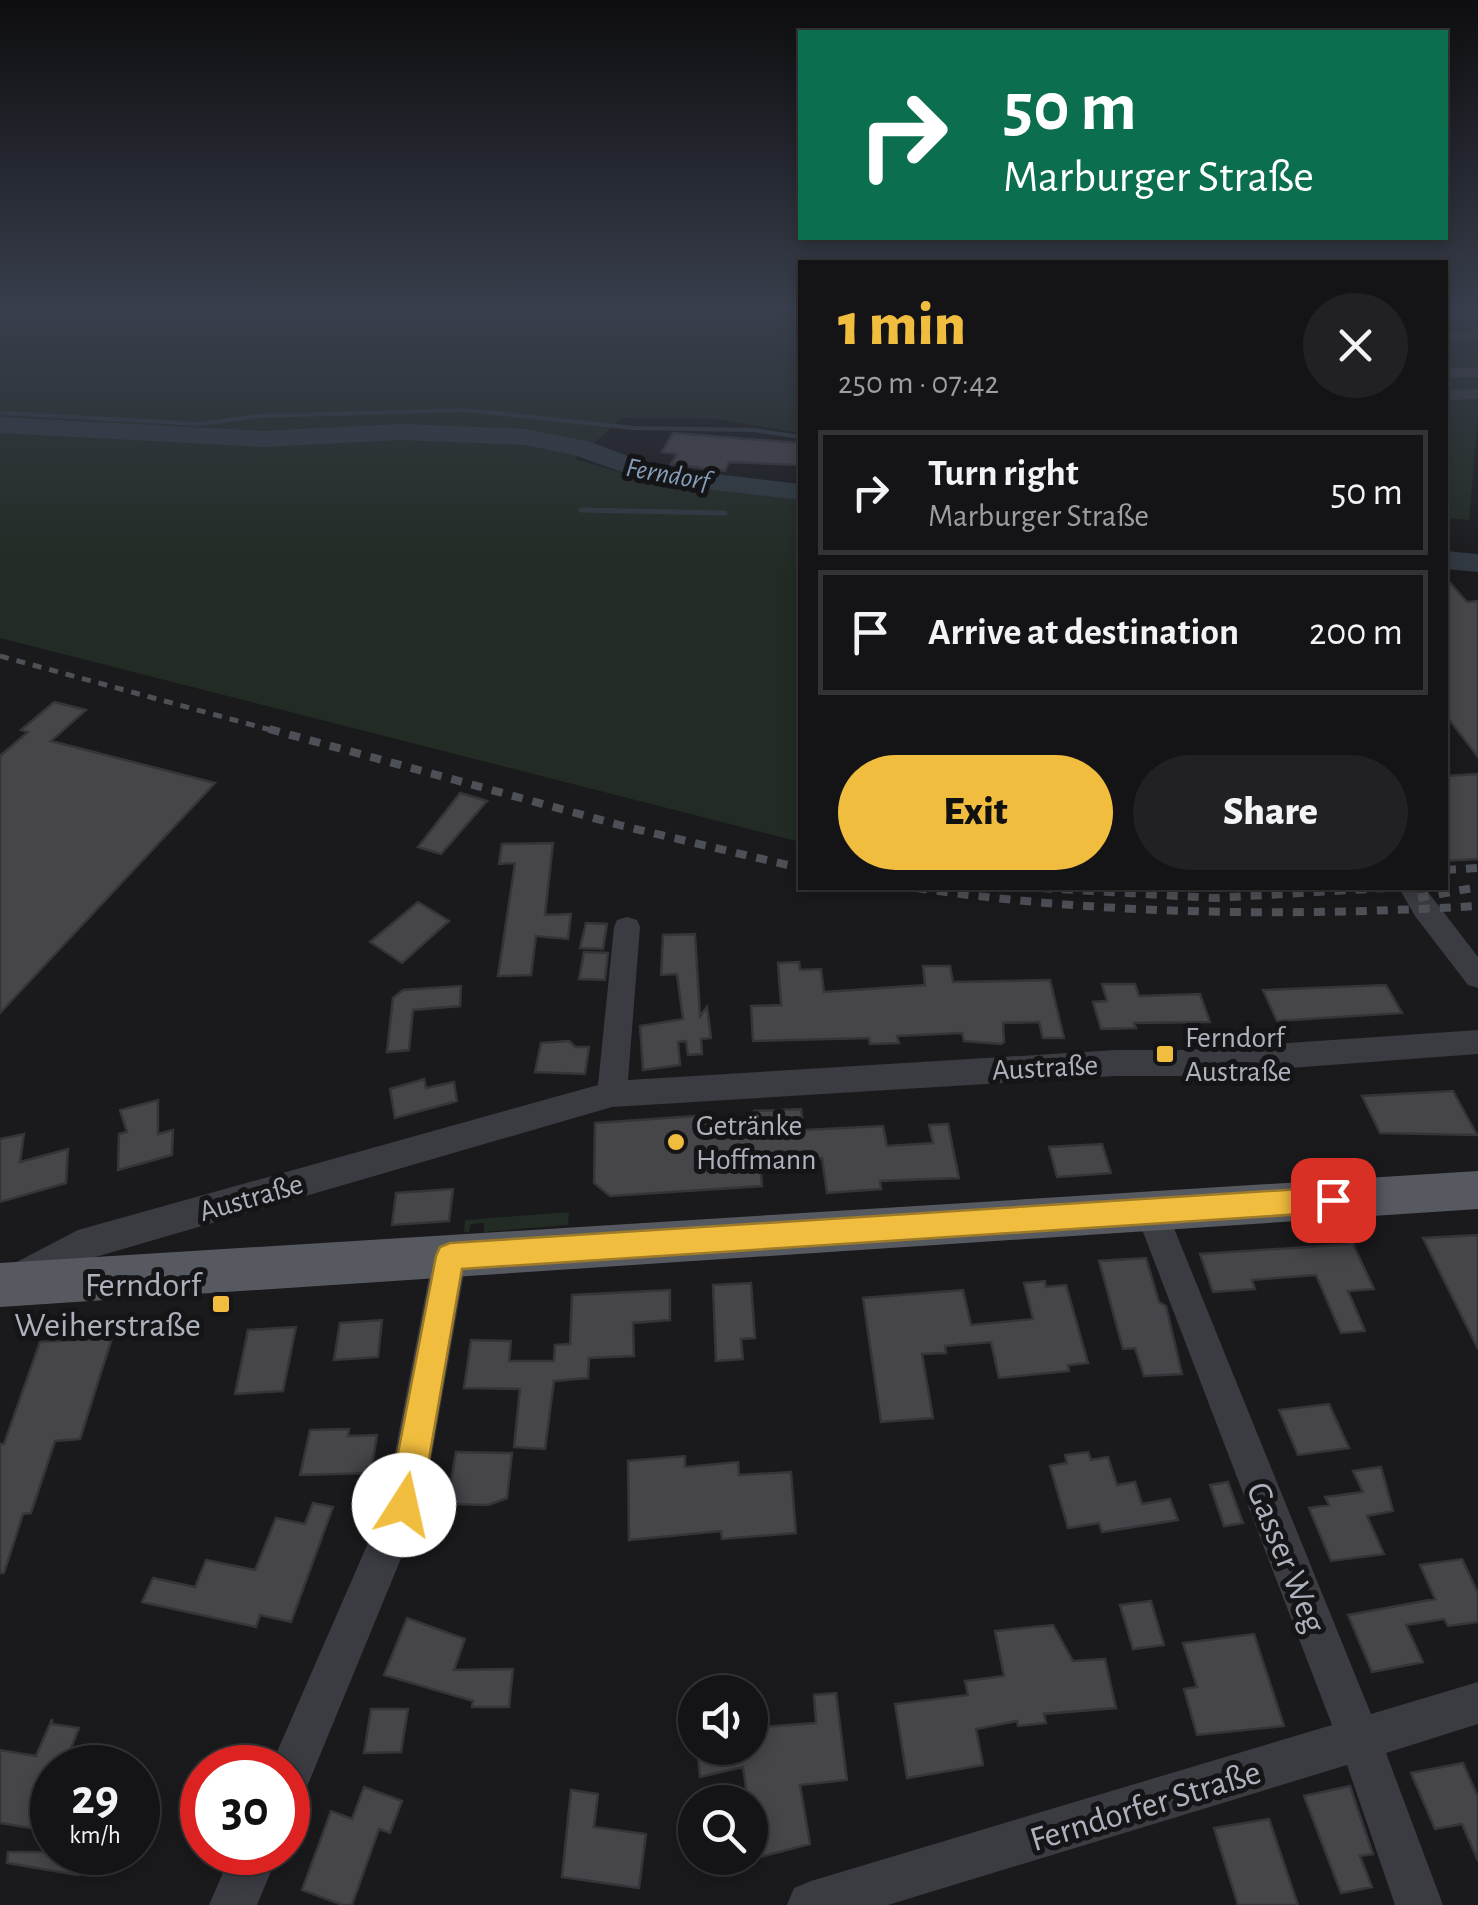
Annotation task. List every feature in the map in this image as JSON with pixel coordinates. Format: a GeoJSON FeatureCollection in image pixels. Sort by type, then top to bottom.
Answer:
{"type":"FeatureCollection","features":[{"type":"Feature","properties":{"kind":"main road"},"geometry":{"type":"LineString","coordinates":[[6,1285],[1478,1190]]}},
{"type":"Feature","properties":{"kind":"street"},"geometry":{"type":"LineString","coordinates":[[1413,890],[1478,977]]}},
{"type":"Feature","properties":{"kind":"street"},"geometry":{"type":"LineString","coordinates":[[612,1094],[627,927]]}},
{"type":"Feature","properties":{"kind":"street","name":"Austraße"},"geometry":{"type":"LineString","coordinates":[[6,1285],[78,1246],[612,1094],[1078,1065],[1184,1063],[1478,1042]]}},
{"type":"Feature","properties":{"kind":"street","name":"Gasser Weg"},"geometry":{"type":"LineString","coordinates":[[1151,1211],[1360,1740],[1419,1905]]}},
{"type":"Feature","properties":{"kind":"street"},"geometry":{"type":"LineString","coordinates":[[302,1745],[404,1505],[450,1256]]}},
{"type":"Feature","properties":{"kind":"street","name":"Ferndorfer Straße"},"geometry":{"type":"LineString","coordinates":[[811,1905],[1478,1703]]}},
{"type":"Feature","properties":{"kind":"street"},"geometry":{"type":"LineString","coordinates":[[233,1905],[246,1875]]}},
{"type":"Feature","properties":{"kind":"shaded area"},"geometry":{"type":"Polygon","coordinates":[[[0,396],[798,396],[798,433],[715,419],[623,418],[575,459],[653,482],[798,498],[798,841],[0,638],[0,396]]]}},
{"type":"Feature","properties":{"kind":"shaded area"},"geometry":{"type":"Polygon","coordinates":[[[1448,396],[1478,396],[1469,520],[1448,518],[1448,396]]]}},
{"type":"Feature","properties":{"kind":"shaded area"},"geometry":{"type":"Polygon","coordinates":[[[569,1212],[568,1225],[484,1232],[484,1223],[471,1224],[469,1232],[464,1232],[465,1220],[569,1212]]]}},
{"type":"Feature","properties":{"kind":"building"},"geometry":{"type":"Polygon","coordinates":[[[673,433],[798,443],[798,465],[729,462],[725,471],[671,464],[677,454],[662,452],[673,433]]]}},
{"type":"Feature","properties":{"kind":"building"},"geometry":{"type":"Polygon","coordinates":[[[1448,580],[1467,602],[1478,601],[1478,757],[1448,718],[1448,580]]]}},
{"type":"Feature","properties":{"kind":"building"},"geometry":{"type":"Polygon","coordinates":[[[54,702],[86,710],[51,741],[215,783],[0,1013],[0,756],[28,732],[21,730],[54,702]]]}},
{"type":"Feature","properties":{"kind":"building"},"geometry":{"type":"Polygon","coordinates":[[[1478,774],[1478,859],[1448,861],[1448,776],[1478,774]]]}},
{"type":"Feature","properties":{"kind":"building"},"geometry":{"type":"Polygon","coordinates":[[[460,793],[487,801],[441,854],[418,847],[460,793]]]}},
{"type":"Feature","properties":{"kind":"building"},"geometry":{"type":"Polygon","coordinates":[[[553,843],[545,915],[571,914],[568,939],[536,936],[531,975],[498,976],[515,863],[499,864],[502,844],[553,843]]]}},
{"type":"Feature","properties":{"kind":"building"},"geometry":{"type":"Polygon","coordinates":[[[418,902],[449,921],[402,963],[370,942],[418,902]]]}},
{"type":"Feature","properties":{"kind":"building"},"geometry":{"type":"Polygon","coordinates":[[[586,923],[607,924],[603,949],[580,948],[586,923]]]}},
{"type":"Feature","properties":{"kind":"building"},"geometry":{"type":"Polygon","coordinates":[[[695,934],[700,1016],[707,1007],[711,1038],[701,1039],[702,1054],[688,1055],[686,1041],[678,1042],[680,1065],[643,1070],[640,1026],[683,1019],[677,974],[661,975],[663,935],[695,934]]]}},
{"type":"Feature","properties":{"kind":"building"},"geometry":{"type":"Polygon","coordinates":[[[584,952],[608,953],[605,980],[579,979],[584,952]]]}},
{"type":"Feature","properties":{"kind":"building"},"geometry":{"type":"Polygon","coordinates":[[[799,962],[800,970],[821,969],[824,992],[925,985],[923,966],[950,966],[953,982],[1050,980],[1064,1038],[1043,1038],[1039,1022],[1003,1023],[1001,1044],[964,1041],[962,1033],[897,1036],[899,1043],[870,1044],[869,1038],[753,1041],[751,1006],[781,1005],[778,963],[799,962]]]}},
{"type":"Feature","properties":{"kind":"building"},"geometry":{"type":"Polygon","coordinates":[[[1102,984],[1135,984],[1139,996],[1200,994],[1210,1022],[1134,1023],[1136,1028],[1101,1029],[1093,1002],[1107,1001],[1102,984]]]}},
{"type":"Feature","properties":{"kind":"building"},"geometry":{"type":"Polygon","coordinates":[[[1386,985],[1402,1013],[1277,1021],[1263,990],[1386,985]]]}},
{"type":"Feature","properties":{"kind":"building"},"geometry":{"type":"Polygon","coordinates":[[[461,986],[460,1006],[413,1010],[409,1050],[387,1052],[393,998],[403,990],[461,986]]]}},
{"type":"Feature","properties":{"kind":"building"},"geometry":{"type":"Polygon","coordinates":[[[569,1041],[575,1047],[589,1047],[585,1074],[535,1072],[541,1043],[569,1041]]]}},
{"type":"Feature","properties":{"kind":"building"},"geometry":{"type":"Polygon","coordinates":[[[424,1079],[426,1088],[454,1082],[457,1101],[395,1118],[390,1089],[424,1079]]]}},
{"type":"Feature","properties":{"kind":"building"},"geometry":{"type":"Polygon","coordinates":[[[1453,1091],[1477,1135],[1380,1133],[1362,1096],[1453,1091]]]}},
{"type":"Feature","properties":{"kind":"building"},"geometry":{"type":"Polygon","coordinates":[[[158,1100],[158,1134],[173,1130],[172,1155],[118,1170],[119,1134],[127,1132],[120,1110],[158,1100]]]}},
{"type":"Feature","properties":{"kind":"building"},"geometry":{"type":"Polygon","coordinates":[[[801,1109],[804,1130],[883,1126],[887,1146],[933,1143],[929,1125],[948,1124],[959,1178],[880,1181],[881,1189],[827,1193],[822,1158],[760,1161],[762,1186],[610,1196],[594,1183],[595,1123],[695,1116],[696,1123],[755,1120],[754,1111],[801,1109]]]}},
{"type":"Feature","properties":{"kind":"building"},"geometry":{"type":"Polygon","coordinates":[[[24,1134],[20,1162],[68,1149],[66,1183],[0,1202],[0,1139],[24,1134]]]}},
{"type":"Feature","properties":{"kind":"building"},"geometry":{"type":"Polygon","coordinates":[[[1102,1144],[1111,1173],[1057,1177],[1049,1147],[1102,1144]]]}},
{"type":"Feature","properties":{"kind":"building"},"geometry":{"type":"Polygon","coordinates":[[[453,1189],[449,1221],[392,1225],[396,1193],[453,1189]]]}},
{"type":"Feature","properties":{"kind":"building"},"geometry":{"type":"Polygon","coordinates":[[[1478,1235],[1478,1349],[1423,1238],[1478,1235]]]}},
{"type":"Feature","properties":{"kind":"building"},"geometry":{"type":"Polygon","coordinates":[[[1353,1244],[1374,1289],[1348,1291],[1365,1331],[1341,1333],[1316,1275],[1252,1280],[1255,1289],[1213,1292],[1200,1254],[1353,1244]]]}},
{"type":"Feature","properties":{"kind":"building"},"geometry":{"type":"Polygon","coordinates":[[[1146,1258],[1159,1302],[1166,1306],[1182,1374],[1144,1376],[1135,1348],[1123,1349],[1099,1261],[1146,1258]]]}},
{"type":"Feature","properties":{"kind":"building"},"geometry":{"type":"Polygon","coordinates":[[[1045,1281],[1046,1287],[1066,1285],[1088,1363],[1068,1365],[1069,1371],[999,1378],[991,1342],[945,1346],[946,1353],[922,1354],[933,1418],[881,1422],[863,1298],[963,1290],[971,1325],[1033,1319],[1024,1283],[1045,1281]]]}},
{"type":"Feature","properties":{"kind":"building"},"geometry":{"type":"Polygon","coordinates":[[[751,1283],[755,1338],[741,1339],[743,1359],[716,1361],[713,1285],[751,1283]]]}},
{"type":"Feature","properties":{"kind":"building"},"geometry":{"type":"Polygon","coordinates":[[[670,1290],[670,1320],[633,1323],[634,1356],[589,1358],[588,1378],[554,1381],[545,1449],[514,1447],[520,1389],[464,1388],[471,1340],[511,1341],[509,1361],[554,1361],[555,1345],[570,1344],[572,1295],[670,1290]]]}},
{"type":"Feature","properties":{"kind":"building"},"geometry":{"type":"Polygon","coordinates":[[[382,1320],[378,1357],[334,1360],[340,1323],[382,1320]]]}},
{"type":"Feature","properties":{"kind":"building"},"geometry":{"type":"Polygon","coordinates":[[[296,1327],[283,1391],[235,1394],[248,1330],[296,1327]]]}},
{"type":"Feature","properties":{"kind":"building"},"geometry":{"type":"Polygon","coordinates":[[[112,1338],[80,1439],[55,1441],[31,1513],[23,1514],[4,1573],[0,1573],[0,1444],[4,1444],[40,1342],[112,1338]]]}},
{"type":"Feature","properties":{"kind":"building"},"geometry":{"type":"Polygon","coordinates":[[[1329,1404],[1349,1448],[1298,1455],[1279,1410],[1329,1404]]]}},
{"type":"Feature","properties":{"kind":"building"},"geometry":{"type":"Polygon","coordinates":[[[349,1429],[348,1436],[377,1435],[371,1473],[300,1475],[310,1430],[349,1429]]]}},
{"type":"Feature","properties":{"kind":"building"},"geometry":{"type":"Polygon","coordinates":[[[456,1452],[512,1453],[507,1498],[488,1505],[447,1504],[456,1452]]]}},
{"type":"Feature","properties":{"kind":"building"},"geometry":{"type":"Polygon","coordinates":[[[1088,1452],[1091,1460],[1108,1457],[1117,1485],[1135,1482],[1142,1504],[1170,1499],[1178,1520],[1102,1532],[1099,1523],[1068,1528],[1050,1466],[1067,1463],[1065,1455],[1088,1452]]]}},
{"type":"Feature","properties":{"kind":"building"},"geometry":{"type":"Polygon","coordinates":[[[685,1456],[685,1467],[738,1462],[739,1475],[791,1472],[796,1533],[722,1539],[721,1531],[629,1540],[628,1461],[685,1456]]]}},
{"type":"Feature","properties":{"kind":"building"},"geometry":{"type":"Polygon","coordinates":[[[1381,1467],[1393,1511],[1367,1516],[1384,1554],[1331,1561],[1309,1508],[1329,1505],[1325,1497],[1363,1492],[1353,1471],[1381,1467]]]}},
{"type":"Feature","properties":{"kind":"building"},"geometry":{"type":"Polygon","coordinates":[[[1228,1482],[1243,1523],[1224,1526],[1210,1485],[1228,1482]]]}},
{"type":"Feature","properties":{"kind":"building"},"geometry":{"type":"Polygon","coordinates":[[[313,1503],[333,1507],[291,1622],[260,1615],[256,1627],[142,1602],[153,1578],[195,1587],[206,1560],[255,1570],[276,1518],[305,1524],[313,1503]]]}},
{"type":"Feature","properties":{"kind":"building"},"geometry":{"type":"Polygon","coordinates":[[[1462,1559],[1478,1593],[1478,1622],[1448,1626],[1444,1619],[1406,1625],[1423,1662],[1372,1672],[1348,1615],[1435,1599],[1420,1565],[1462,1559]]]}},
{"type":"Feature","properties":{"kind":"building"},"geometry":{"type":"Polygon","coordinates":[[[1151,1601],[1164,1645],[1133,1649],[1120,1605],[1151,1601]]]}},
{"type":"Feature","properties":{"kind":"building"},"geometry":{"type":"Polygon","coordinates":[[[407,1618],[465,1639],[454,1670],[513,1669],[509,1707],[472,1707],[473,1701],[384,1675],[407,1618]]]}},
{"type":"Feature","properties":{"kind":"building"},"geometry":{"type":"Polygon","coordinates":[[[1053,1625],[1073,1661],[1105,1659],[1116,1708],[1044,1714],[1046,1723],[1018,1726],[1017,1721],[976,1729],[983,1765],[907,1778],[895,1704],[968,1695],[965,1681],[1004,1676],[995,1631],[1053,1625]]]}},
{"type":"Feature","properties":{"kind":"building"},"geometry":{"type":"Polygon","coordinates":[[[1254,1634],[1284,1726],[1197,1735],[1184,1689],[1197,1687],[1183,1643],[1254,1634]]]}},
{"type":"Feature","properties":{"kind":"building"},"geometry":{"type":"Polygon","coordinates":[[[836,1693],[847,1780],[800,1785],[810,1844],[768,1855],[768,1785],[746,1785],[743,1767],[700,1777],[699,1765],[768,1765],[768,1727],[816,1723],[814,1695],[836,1693]]]}},
{"type":"Feature","properties":{"kind":"building"},"geometry":{"type":"Polygon","coordinates":[[[371,1709],[408,1709],[401,1752],[364,1753],[371,1709]]]}},
{"type":"Feature","properties":{"kind":"building"},"geometry":{"type":"Polygon","coordinates":[[[52,1719],[52,1724],[79,1728],[72,1745],[41,1745],[52,1719]]]}},
{"type":"Feature","properties":{"kind":"building"},"geometry":{"type":"Polygon","coordinates":[[[0,1750],[30,1755],[30,1828],[0,1823],[0,1750]]]}},
{"type":"Feature","properties":{"kind":"building"},"geometry":{"type":"Polygon","coordinates":[[[1463,1763],[1478,1797],[1478,1861],[1462,1824],[1435,1829],[1411,1773],[1463,1763]]]}},
{"type":"Feature","properties":{"kind":"building"},"geometry":{"type":"Polygon","coordinates":[[[1350,1786],[1373,1854],[1360,1856],[1372,1887],[1341,1893],[1304,1796],[1350,1786]]]}},
{"type":"Feature","properties":{"kind":"building"},"geometry":{"type":"Polygon","coordinates":[[[364,1787],[402,1801],[390,1833],[379,1829],[352,1905],[302,1890],[331,1811],[352,1819],[364,1787]]]}},
{"type":"Feature","properties":{"kind":"building"},"geometry":{"type":"Polygon","coordinates":[[[571,1790],[598,1794],[594,1827],[646,1834],[639,1888],[562,1877],[571,1790]]]}},
{"type":"Feature","properties":{"kind":"building"},"geometry":{"type":"Polygon","coordinates":[[[1269,1819],[1298,1905],[1238,1905],[1214,1828],[1269,1819]]]}},
{"type":"Feature","properties":{"kind":"building"},"geometry":{"type":"Polygon","coordinates":[[[8,1852],[30,1852],[30,1867],[7,1863],[8,1852]]]}},
{"type":"Feature","properties":{"kind":"waterway"},"geometry":{"type":"LineString","coordinates":[[0,413],[199,424],[260,416],[466,410],[634,428],[753,430],[798,437]]}},
{"type":"Feature","properties":{"kind":"waterway","name":"Ferndorf"},"geometry":{"type":"LineString","coordinates":[[0,425],[264,439],[400,432],[526,437],[581,448],[653,475],[798,492]]}},
{"type":"Feature","properties":{"kind":"waterway"},"geometry":{"type":"LineString","coordinates":[[581,510],[725,513]]}},
{"type":"Feature","properties":{"kind":"waterway","name":"Ferndorf"},"geometry":{"type":"LineString","coordinates":[[1448,560],[1478,563]]}},
{"type":"Feature","properties":{"kind":"railway"},"geometry":{"type":"LineString","coordinates":[[0,656],[278,732]]}},
{"type":"Feature","properties":{"kind":"railway"},"geometry":{"type":"LineString","coordinates":[[269,729],[623,826],[798,868]]}},
{"type":"Feature","properties":{"kind":"railway"},"geometry":{"type":"LineString","coordinates":[[1448,870],[1478,868]]}},
{"type":"Feature","properties":{"kind":"railway"},"geometry":{"type":"LineString","coordinates":[[1418,898],[1478,887]]}},
{"type":"Feature","properties":{"kind":"railway"},"geometry":{"type":"LineString","coordinates":[[932,890],[1056,904],[1196,911],[1337,912],[1478,906]]}},
{"type":"Feature","properties":{"kind":"railway"},"geometry":{"type":"LineString","coordinates":[[1076,890],[1214,898],[1352,890]]}},
{"type":"Feature","properties":{"kind":"place","name":"Ferndorf Austraße"},"geometry":{"type":"Point","coordinates":[1165,1054]}},
{"type":"Feature","properties":{"kind":"place","name":"Getränke Hoffmann"},"geometry":{"type":"Point","coordinates":[676,1142]}},
{"type":"Feature","properties":{"kind":"place","name":"Ferndorf Weiherstraße"},"geometry":{"type":"Point","coordinates":[221,1304]}},
{"type":"Feature","properties":{"kind":"route"},"geometry":{"type":"LineString","coordinates":[[404,1505],[450,1256],[1333,1200]]}}]}
